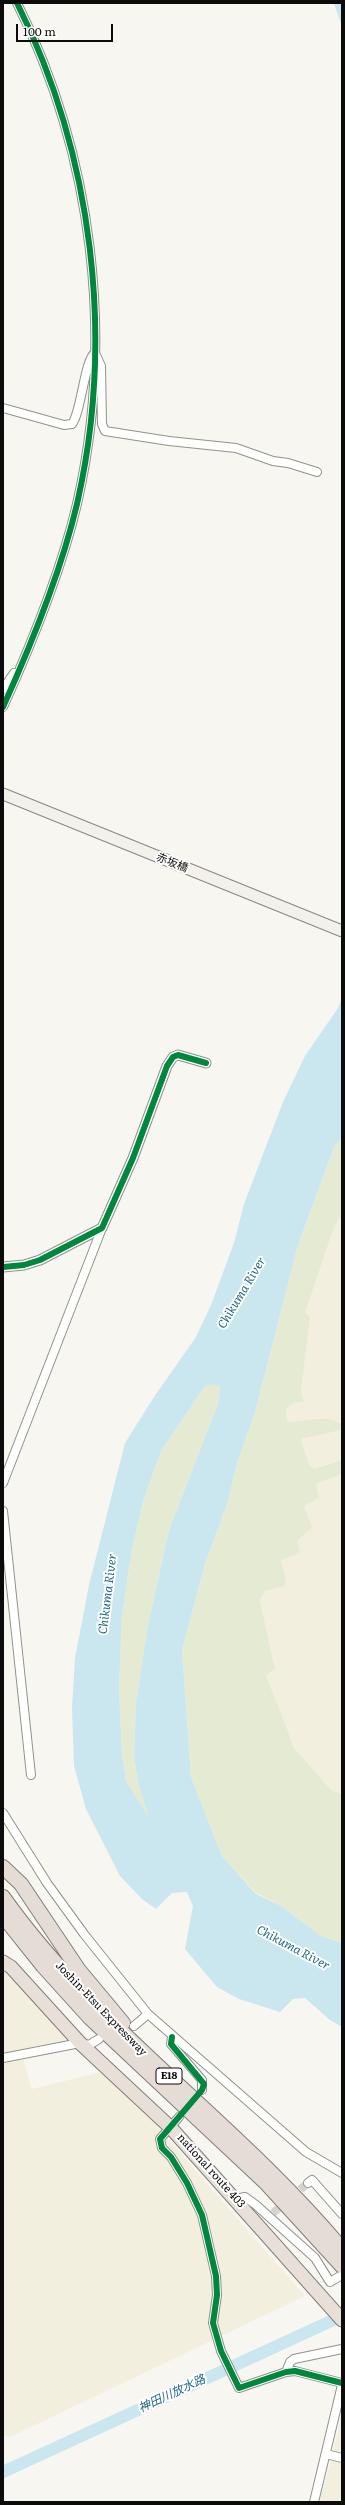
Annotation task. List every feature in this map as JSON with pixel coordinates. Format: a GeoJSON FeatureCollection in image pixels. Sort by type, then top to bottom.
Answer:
{"type":"FeatureCollection","features":[{"type":"Feature","properties":{"kind":"highway"},"geometry":{"type":"LineString","coordinates":[[3,1867],[20,1884],[78,1969],[120,2020],[245,2146]]}},
{"type":"Feature","properties":{"kind":"highway","name":"Joshin-Etsu Expressway"},"geometry":{"type":"LineString","coordinates":[[3,1897],[52,1959],[97,2008],[245,2146],[302,2203],[342,2249]]}},
{"type":"Feature","properties":{"kind":"highway","name":"Joshin-Etsu Expressway"},"geometry":{"type":"LineString","coordinates":[[3,1916],[43,1966],[90,2018],[267,2184],[342,2266]]}},
{"type":"Feature","properties":{"kind":"highway","name":"national route 403"},"geometry":{"type":"LineString","coordinates":[[3,1962],[11,1967],[80,2043],[171,2128],[236,2199],[342,2320]]}},
{"type":"Feature","properties":{"kind":"main road","name":"赤坂橋"},"geometry":{"type":"LineString","coordinates":[[3,794],[342,931]]}},
{"type":"Feature","properties":{"kind":"street"},"geometry":{"type":"LineString","coordinates":[[3,707],[20,663],[35,632],[54,582],[76,506],[91,416],[94,353],[93,288],[87,224],[76,167],[49,76],[17,3]]}},
{"type":"Feature","properties":{"kind":"street"},"geometry":{"type":"LineString","coordinates":[[3,408],[64,425],[72,424],[85,385],[89,359],[94,353]]}},
{"type":"Feature","properties":{"kind":"street"},"geometry":{"type":"LineString","coordinates":[[94,353],[101,366],[102,424],[105,431],[169,441],[236,448],[273,461],[288,463],[317,472]]}},
{"type":"Feature","properties":{"kind":"street"},"geometry":{"type":"LineString","coordinates":[[3,689],[20,663]]}},
{"type":"Feature","properties":{"kind":"street"},"geometry":{"type":"LineString","coordinates":[[3,1483],[102,1228],[133,1158],[167,1066],[173,1057],[178,1056],[206,1063]]}},
{"type":"Feature","properties":{"kind":"street"},"geometry":{"type":"LineString","coordinates":[[3,1267],[24,1265],[40,1260],[102,1228]]}},
{"type":"Feature","properties":{"kind":"street"},"geometry":{"type":"LineString","coordinates":[[3,1511],[31,1775]]}},
{"type":"Feature","properties":{"kind":"street"},"geometry":{"type":"LineString","coordinates":[[3,1813],[47,1883],[80,1928],[148,2014],[172,2037],[306,2152],[342,2173]]}},
{"type":"Feature","properties":{"kind":"street"},"geometry":{"type":"LineString","coordinates":[[134,2026],[148,2014]]}},
{"type":"Feature","properties":{"kind":"street"},"geometry":{"type":"LineString","coordinates":[[172,2037],[171,2044],[202,2080],[202,2090]]}},
{"type":"Feature","properties":{"kind":"street"},"geometry":{"type":"LineString","coordinates":[[3,2058],[80,2043],[89,2045],[99,2039]]}},
{"type":"Feature","properties":{"kind":"street"},"geometry":{"type":"LineString","coordinates":[[179,2117],[160,2139],[162,2148],[171,2157],[202,2216],[216,2276],[217,2296],[213,2323],[221,2351],[238,2388],[286,2372],[295,2371],[342,2384],[314,2502]]}},
{"type":"Feature","properties":{"kind":"street"},"geometry":{"type":"LineString","coordinates":[[308,2183],[312,2180],[342,2214]]}},
{"type":"Feature","properties":{"kind":"street"},"geometry":{"type":"LineString","coordinates":[[236,2199],[245,2197],[271,2215],[315,2258],[330,2282],[342,2275]]}},
{"type":"Feature","properties":{"kind":"street"},"geometry":{"type":"LineString","coordinates":[[286,2372],[290,2362],[294,2359],[342,2349]]}},
{"type":"Feature","properties":{"kind":"street"},"geometry":{"type":"LineString","coordinates":[[326,2454],[342,2458]]}},
{"type":"Feature","properties":{"kind":"shaded area"},"geometry":{"type":"Polygon","coordinates":[[[339,1217],[342,1222],[342,1424],[327,1418],[289,1422],[286,1418],[287,1408],[294,1403],[304,1402],[301,1391],[305,1313],[339,1217]]]}},
{"type":"Feature","properties":{"kind":"shaded area"},"geometry":{"type":"Polygon","coordinates":[[[342,1430],[342,1466],[340,1460],[314,1469],[309,1465],[301,1439],[342,1430]]]}},
{"type":"Feature","properties":{"kind":"shaded area"},"geometry":{"type":"Polygon","coordinates":[[[342,1474],[342,1794],[331,1790],[294,1748],[288,1734],[266,1675],[275,1669],[260,1600],[265,1591],[286,1580],[281,1560],[297,1540],[303,1506],[316,1484],[342,1474]]]}},
{"type":"Feature","properties":{"kind":"shaded area"},"geometry":{"type":"Polygon","coordinates":[[[3,1969],[37,1999],[66,2040],[3,2053],[3,1969]]]}},
{"type":"Feature","properties":{"kind":"shaded area"},"geometry":{"type":"Polygon","coordinates":[[[23,2059],[32,2089],[101,2072],[147,2115],[305,2296],[10,2437],[3,2436],[3,2063],[23,2059]]]}},
{"type":"Feature","properties":{"kind":"shaded area"},"geometry":{"type":"Polygon","coordinates":[[[342,2413],[342,2502],[319,2502],[330,2465],[342,2413]]]}},
{"type":"Feature","properties":{"kind":"green space"},"geometry":{"type":"Polygon","coordinates":[[[342,1137],[342,1222],[339,1217],[305,1313],[310,1317],[301,1391],[304,1402],[294,1403],[287,1408],[286,1418],[289,1422],[327,1418],[342,1424],[342,1430],[301,1439],[309,1465],[314,1469],[341,1460],[342,1474],[316,1484],[319,1498],[304,1506],[312,1528],[297,1540],[300,1553],[281,1560],[286,1580],[285,1586],[265,1591],[260,1600],[275,1669],[266,1675],[294,1748],[331,1790],[342,1794],[342,1943],[321,1936],[281,1906],[256,1893],[222,1856],[191,1777],[182,1650],[205,1564],[228,1501],[237,1463],[255,1412],[298,1245],[334,1147],[342,1137]]]}},
{"type":"Feature","properties":{"kind":"green space"},"geometry":{"type":"Polygon","coordinates":[[[214,1383],[220,1387],[218,1404],[169,1530],[148,1625],[136,1703],[134,1756],[138,1783],[150,1820],[126,1781],[122,1753],[119,1690],[122,1615],[132,1549],[143,1501],[161,1451],[205,1386],[214,1383]]]}},
{"type":"Feature","properties":{"kind":"water"},"geometry":{"type":"Polygon","coordinates":[[[334,3],[342,3],[342,27],[334,3]]]}},
{"type":"Feature","properties":{"kind":"water","name":"Chikuma River"},"geometry":{"type":"Polygon","coordinates":[[[342,997],[342,1137],[334,1147],[298,1245],[255,1412],[237,1463],[228,1501],[205,1564],[182,1650],[191,1777],[222,1856],[256,1894],[281,1906],[321,1936],[342,1943],[342,2027],[330,2020],[305,1998],[293,1999],[280,2012],[239,1999],[217,1987],[185,1949],[193,1906],[187,1892],[172,1893],[156,1909],[142,1899],[120,1876],[86,1809],[74,1766],[72,1708],[75,1658],[89,1585],[125,1443],[154,1397],[196,1337],[211,1305],[234,1243],[244,1204],[283,1102],[305,1056],[338,1008],[342,997]],[[214,1384],[205,1386],[161,1451],[143,1501],[132,1549],[122,1615],[119,1689],[122,1753],[126,1781],[149,1818],[138,1783],[134,1756],[136,1703],[148,1625],[169,1530],[218,1404],[220,1387],[214,1384]]]}},
{"type":"Feature","properties":{"kind":"waterway","name":"神田川放水路"},"geometry":{"type":"LineString","coordinates":[[3,2472],[342,2316]]}},
{"type":"Feature","properties":{"kind":"waterway","name":"神田川放水路"},"geometry":{"type":"LineString","coordinates":[[3,2473],[7,2475]]}},
{"type":"Feature","properties":{"kind":"tunnel"},"geometry":{"type":"LineString","coordinates":[[273,2213],[308,2183]]}},
{"type":"Feature","properties":{"kind":"cycle path"},"geometry":{"type":"LineString","coordinates":[[3,707],[25,658],[45,607],[70,530],[77,504],[88,441],[94,377],[95,313],[90,248],[79,185],[64,122],[43,61],[17,3]]}},
{"type":"Feature","properties":{"kind":"cycle path"},"geometry":{"type":"LineString","coordinates":[[3,1267],[24,1265],[40,1260],[102,1228],[133,1158],[167,1066],[173,1057],[178,1055],[206,1063]]}},
{"type":"Feature","properties":{"kind":"cycle path"},"geometry":{"type":"LineString","coordinates":[[172,2037],[171,2044],[204,2084],[202,2090],[160,2139],[162,2148],[171,2157],[187,2183],[202,2215],[216,2276],[217,2295],[213,2323],[221,2351],[239,2388],[286,2372],[295,2371],[342,2383]]}}]}
